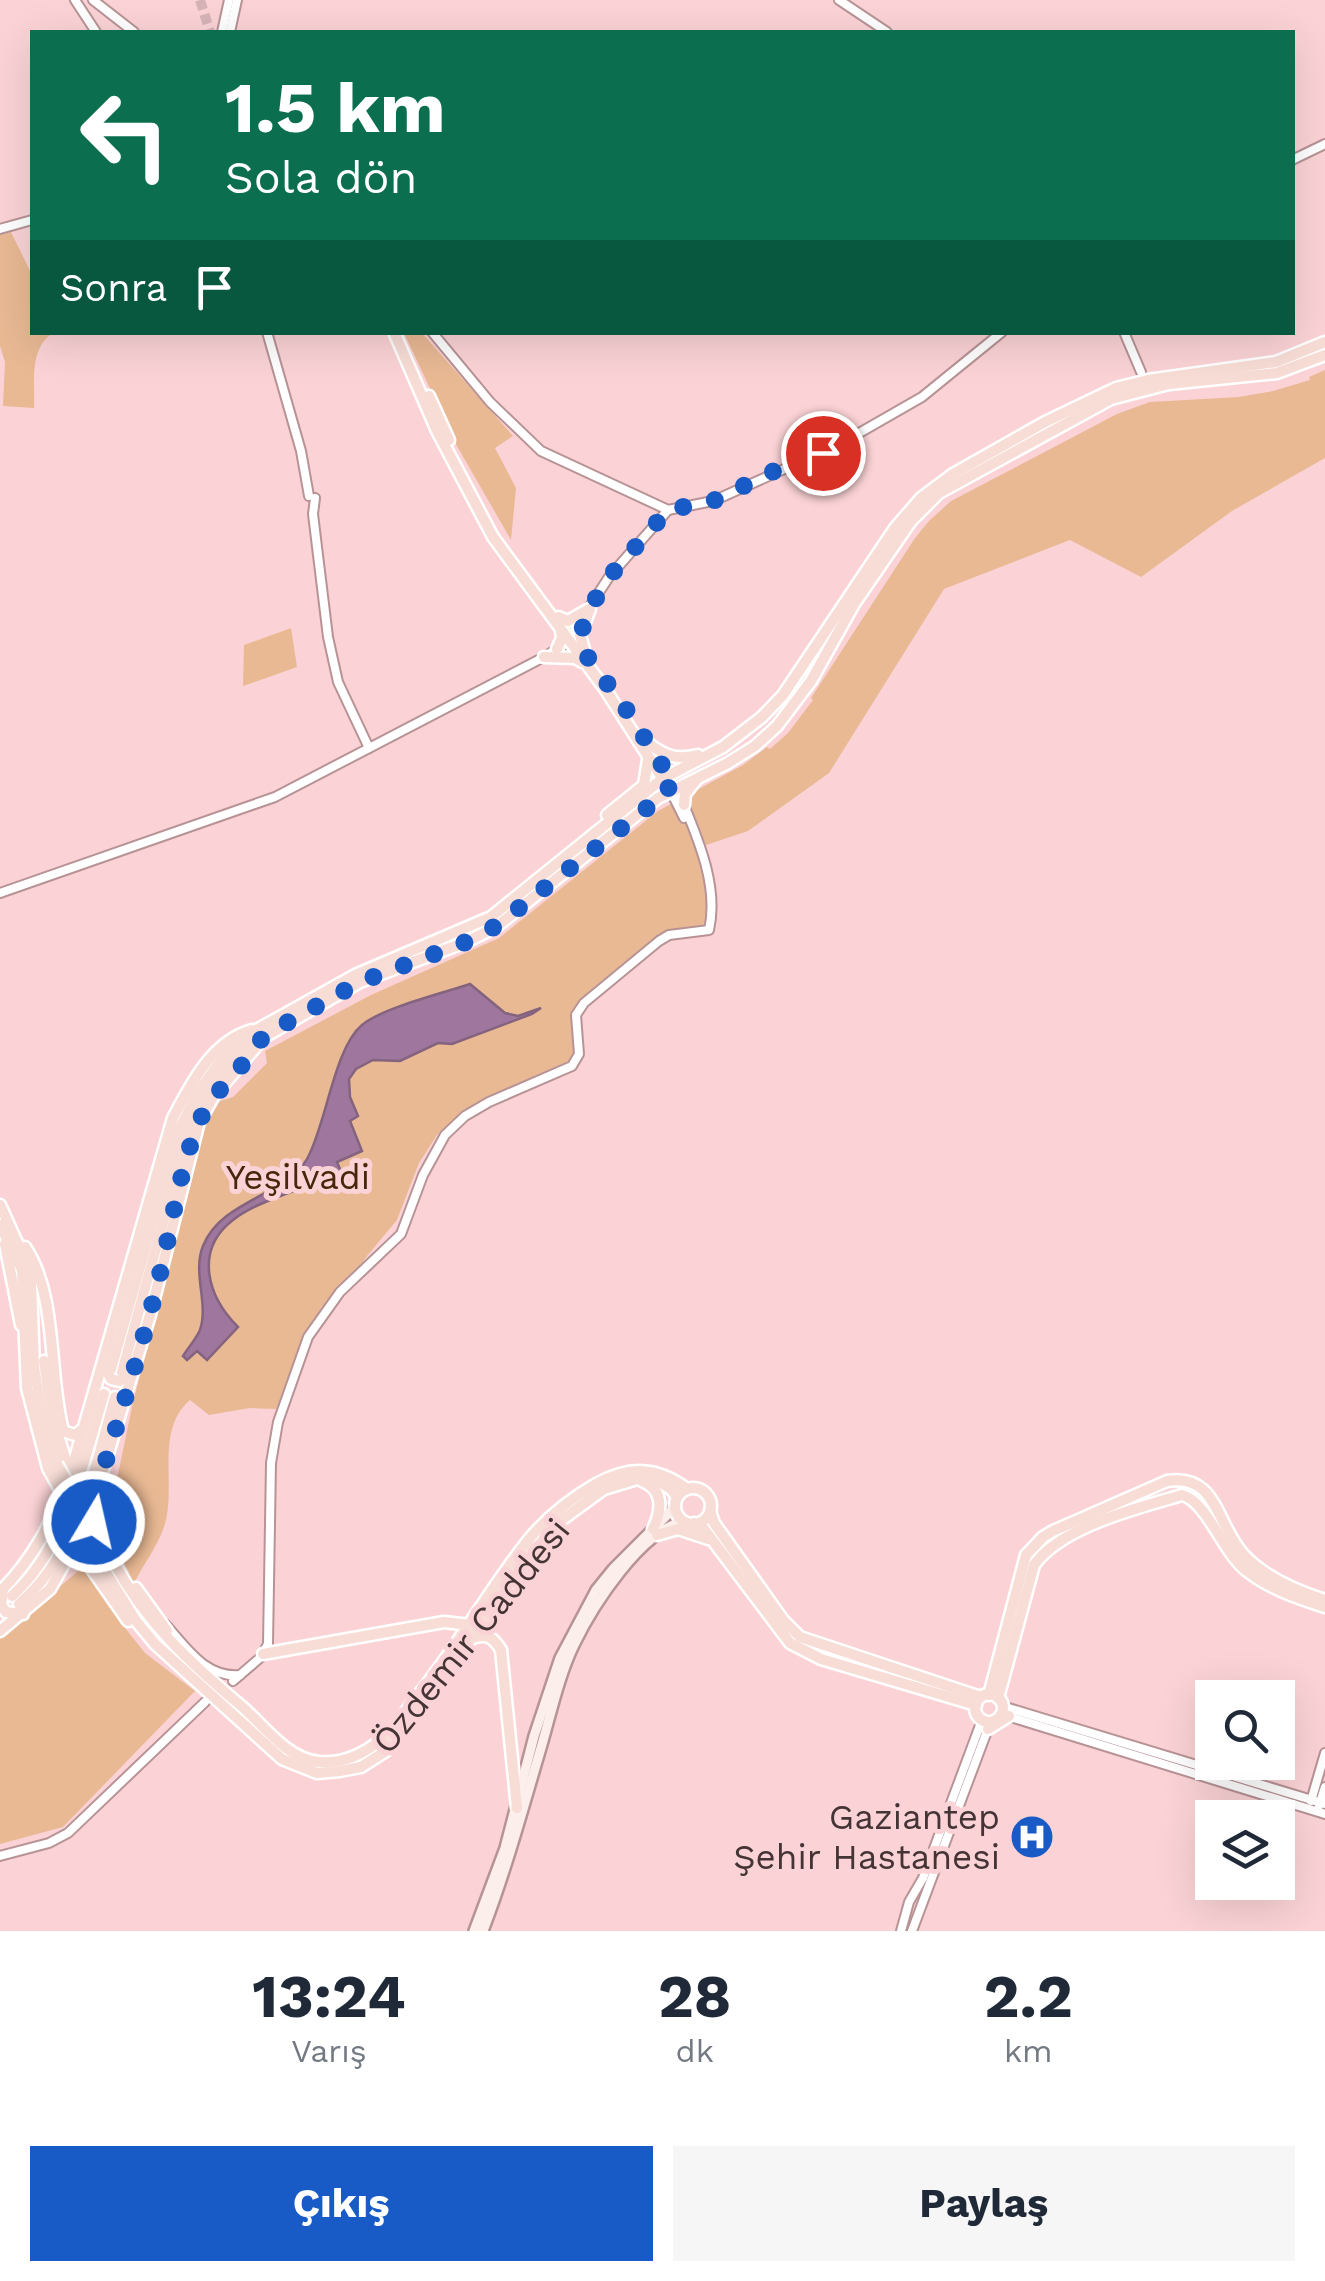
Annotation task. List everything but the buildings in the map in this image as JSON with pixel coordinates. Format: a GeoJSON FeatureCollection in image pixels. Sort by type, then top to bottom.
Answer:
{"type":"FeatureCollection","features":[{"type":"Feature","properties":{"kind":"main road"},"geometry":{"type":"LineString","coordinates":[[398,335],[475,491],[518,563],[567,635],[584,652],[673,789]]}},
{"type":"Feature","properties":{"kind":"main road"},"geometry":{"type":"LineString","coordinates":[[398,335],[437,430],[512,566],[648,749],[680,760],[722,747]]}},
{"type":"Feature","properties":{"kind":"main road"},"geometry":{"type":"LineString","coordinates":[[12,1599],[42,1562],[69,1508],[110,1395],[180,1128],[198,1092],[222,1059],[355,975],[491,917],[666,777],[722,747],[762,717],[783,695],[895,528],[922,498],[953,474],[1044,422],[1116,388],[1276,362],[1325,342]]}},
{"type":"Feature","properties":{"kind":"main road"},"geometry":{"type":"LineString","coordinates":[[12,1599],[50,1589],[92,1506],[110,1395],[199,1122],[213,1097],[254,1051],[263,1032],[360,982],[466,942],[496,926],[673,789],[755,746],[777,726],[811,680],[854,604],[910,522],[938,493],[1112,398],[1168,384],[1276,372],[1325,355]]}},
{"type":"Feature","properties":{"kind":"main road"},"geometry":{"type":"LineString","coordinates":[[558,617],[568,621],[590,608]]}},
{"type":"Feature","properties":{"kind":"main road"},"geometry":{"type":"LineString","coordinates":[[584,652],[580,635],[590,608]]}},
{"type":"Feature","properties":{"kind":"main road"},"geometry":{"type":"LineString","coordinates":[[557,649],[567,635]]}},
{"type":"Feature","properties":{"kind":"main road"},"geometry":{"type":"LineString","coordinates":[[544,656],[575,658],[587,666]]}},
{"type":"Feature","properties":{"kind":"main road"},"geometry":{"type":"LineString","coordinates":[[590,838],[603,818],[644,784],[649,770],[648,749]]}},
{"type":"Feature","properties":{"kind":"main road"},"geometry":{"type":"LineString","coordinates":[[684,805],[685,794],[700,776]]}},
{"type":"Feature","properties":{"kind":"main road","name":"Özdemir Caddesi"},"geometry":{"type":"LineString","coordinates":[[0,1205],[3,1226],[31,1283],[34,1367],[52,1466],[109,1566],[144,1614],[189,1670],[282,1760],[317,1773],[361,1767],[386,1751],[525,1560],[560,1521],[604,1489],[636,1478]]}},
{"type":"Feature","properties":{"kind":"main road"},"geometry":{"type":"LineString","coordinates":[[3,1226],[33,1259],[46,1293],[54,1390],[63,1430],[76,1434],[110,1395]]}},
{"type":"Feature","properties":{"kind":"main road"},"geometry":{"type":"LineString","coordinates":[[3,1226],[22,1328]]}},
{"type":"Feature","properties":{"kind":"main road"},"geometry":{"type":"LineString","coordinates":[[44,1361],[50,1412],[69,1468],[69,1479]]}},
{"type":"Feature","properties":{"kind":"main road"},"geometry":{"type":"LineString","coordinates":[[0,1627],[28,1563],[48,1531],[84,1428]]}},
{"type":"Feature","properties":{"kind":"main road","name":"Özdemir Caddesi"},"geometry":{"type":"LineString","coordinates":[[189,1670],[281,1744],[306,1759],[340,1761],[361,1754],[384,1738],[470,1625],[528,1540],[570,1499],[632,1470],[663,1472],[688,1489]]}},
{"type":"Feature","properties":{"kind":"main road"},"geometry":{"type":"LineString","coordinates":[[636,1478],[658,1481],[671,1488],[689,1522],[713,1541],[790,1643],[821,1659],[992,1701]]}},
{"type":"Feature","properties":{"kind":"main road"},"geometry":{"type":"LineString","coordinates":[[636,1478],[651,1484],[658,1493],[660,1509],[655,1532],[678,1529],[713,1541]]}},
{"type":"Feature","properties":{"kind":"main road"},"geometry":{"type":"LineString","coordinates":[[985,1725],[1026,1556],[1043,1537],[1166,1481],[1186,1478],[1205,1488],[1244,1556],[1292,1588],[1325,1600]]}},
{"type":"Feature","properties":{"kind":"main road"},"geometry":{"type":"LineString","coordinates":[[676,1502],[688,1489],[704,1492],[710,1500],[714,1524],[800,1636],[992,1701]]}},
{"type":"Feature","properties":{"kind":"main road"},"geometry":{"type":"LineString","coordinates":[[985,1725],[1034,1565],[1044,1551],[1120,1514],[1182,1495],[1191,1497],[1245,1570],[1276,1590],[1325,1608]]}},
{"type":"Feature","properties":{"kind":"main road","name":"Özdemir Caddesi"},"geometry":{"type":"LineString","coordinates":[[483,1931],[573,1646],[606,1591],[676,1502]]}},
{"type":"Feature","properties":{"kind":"main road"},"geometry":{"type":"LineString","coordinates":[[92,1506],[94,1522],[189,1670]]}},
{"type":"Feature","properties":{"kind":"main road"},"geometry":{"type":"LineString","coordinates":[[689,1522],[704,1519],[710,1511]]}},
{"type":"Feature","properties":{"kind":"main road","name":"Özdemir Caddesi"},"geometry":{"type":"LineString","coordinates":[[474,1931],[517,1808],[534,1736],[560,1658],[596,1590],[655,1532],[689,1522]]}},
{"type":"Feature","properties":{"kind":"main road"},"geometry":{"type":"LineString","coordinates":[[67,1560],[84,1558],[131,1625],[166,1661],[189,1670]]}},
{"type":"Feature","properties":{"kind":"main road"},"geometry":{"type":"LineString","coordinates":[[263,1654],[444,1622],[470,1625]]}},
{"type":"Feature","properties":{"kind":"main road"},"geometry":{"type":"LineString","coordinates":[[471,1639],[484,1634],[501,1650],[517,1808]]}},
{"type":"Feature","properties":{"kind":"street"},"geometry":{"type":"LineString","coordinates":[[75,0],[95,30]]}},
{"type":"Feature","properties":{"kind":"street"},"geometry":{"type":"LineString","coordinates":[[93,0],[131,30]]}},
{"type":"Feature","properties":{"kind":"street"},"geometry":{"type":"LineString","coordinates":[[222,30],[229,0]]}},
{"type":"Feature","properties":{"kind":"street"},"geometry":{"type":"LineString","coordinates":[[230,30],[237,0]]}},
{"type":"Feature","properties":{"kind":"street"},"geometry":{"type":"LineString","coordinates":[[838,0],[884,30]]}},
{"type":"Feature","properties":{"kind":"street"},"geometry":{"type":"LineString","coordinates":[[1295,159],[1325,144]]}},
{"type":"Feature","properties":{"kind":"street"},"geometry":{"type":"LineString","coordinates":[[0,229],[30,221]]}},
{"type":"Feature","properties":{"kind":"street"},"geometry":{"type":"LineString","coordinates":[[268,335],[312,497],[329,642],[338,682],[369,748]]}},
{"type":"Feature","properties":{"kind":"street"},"geometry":{"type":"LineString","coordinates":[[434,335],[490,402],[541,451],[668,510],[713,501],[840,444],[922,398],[998,335]]}},
{"type":"Feature","properties":{"kind":"street"},"geometry":{"type":"LineString","coordinates":[[1125,335],[1141,372]]}},
{"type":"Feature","properties":{"kind":"street"},"geometry":{"type":"LineString","coordinates":[[567,635],[609,577],[668,510]]}},
{"type":"Feature","properties":{"kind":"street"},"geometry":{"type":"LineString","coordinates":[[0,893],[275,797],[557,649]]}},
{"type":"Feature","properties":{"kind":"street"},"geometry":{"type":"LineString","coordinates":[[147,1604],[207,1669],[220,1675],[237,1679],[263,1654],[268,1644],[271,1463],[278,1422],[308,1337],[340,1292],[401,1234],[423,1174],[445,1136],[465,1116],[489,1102],[572,1066],[578,1054],[576,1015],[584,1003],[659,941],[709,930],[712,900],[695,834],[673,789]]}},
{"type":"Feature","properties":{"kind":"street"},"geometry":{"type":"LineString","coordinates":[[673,789],[695,834]]}},
{"type":"Feature","properties":{"kind":"street"},"geometry":{"type":"LineString","coordinates":[[992,1701],[1318,1807]]}},
{"type":"Feature","properties":{"kind":"street"},"geometry":{"type":"LineString","coordinates":[[0,1856],[49,1843],[68,1832],[205,1702]]}},
{"type":"Feature","properties":{"kind":"street"},"geometry":{"type":"LineString","coordinates":[[901,1931],[909,1902],[923,1878],[985,1725]]}},
{"type":"Feature","properties":{"kind":"street"},"geometry":{"type":"LineString","coordinates":[[912,1931],[985,1725]]}},
{"type":"Feature","properties":{"kind":"street"},"geometry":{"type":"LineString","coordinates":[[1318,1807],[1325,1753]]}},
{"type":"Feature","properties":{"kind":"street"},"geometry":{"type":"LineString","coordinates":[[1318,1807],[1325,1787]]}},
{"type":"Feature","properties":{"kind":"green space"},"geometry":{"type":"Polygon","coordinates":[[[11,232],[30,271],[30,335],[50,335],[37,356],[34,408],[3,406],[0,235],[11,232]]]}},
{"type":"Feature","properties":{"kind":"green space"},"geometry":{"type":"Polygon","coordinates":[[[405,335],[424,335],[513,436],[495,448],[516,488],[511,540],[457,446],[405,335]]]}},
{"type":"Feature","properties":{"kind":"green space","name":"Yeşilvadi"},"geometry":{"type":"Polygon","coordinates":[[[1325,370],[1325,458],[1232,511],[1141,577],[1070,540],[944,589],[829,773],[748,831],[697,848],[707,890],[707,925],[665,933],[571,1012],[575,1058],[473,1105],[437,1135],[419,1163],[397,1220],[302,1346],[276,1409],[250,1408],[209,1415],[190,1400],[173,1426],[170,1440],[166,1520],[118,1619],[145,1653],[195,1691],[63,1827],[0,1844],[0,1637],[83,1567],[112,1608],[129,1572],[106,1532],[133,1402],[204,1128],[220,1101],[233,1097],[267,1063],[265,1051],[371,995],[499,938],[658,811],[743,765],[767,747],[770,749],[813,700],[915,538],[951,501],[1117,414],[1150,402],[1273,391],[1310,380],[1309,377],[1325,370]]]}},
{"type":"Feature","properties":{"kind":"green space"},"geometry":{"type":"Polygon","coordinates":[[[291,628],[297,667],[243,686],[244,645],[291,628]]]}},
{"type":"Feature","properties":{"kind":"shaded area"},"geometry":{"type":"Polygon","coordinates":[[[470,984],[505,1013],[518,1016],[541,1008],[452,1044],[438,1043],[400,1061],[373,1060],[356,1069],[349,1079],[350,1097],[358,1116],[350,1121],[362,1151],[337,1162],[342,1174],[257,1206],[221,1232],[213,1245],[209,1273],[219,1301],[238,1327],[207,1360],[197,1351],[187,1360],[183,1356],[202,1320],[199,1267],[203,1246],[224,1218],[284,1182],[307,1159],[352,1036],[362,1025],[384,1013],[470,984]]]}},
{"type":"Feature","properties":{"kind":"tunnel"},"geometry":{"type":"LineString","coordinates":[[200,0],[209,30]]}},
{"type":"Feature","properties":{"kind":"place","name":"Gaziantep Şehir Hastanesi"},"geometry":{"type":"Point","coordinates":[1032,1837]}},
{"type":"Feature","properties":{"kind":"route"},"geometry":{"type":"LineString","coordinates":[[94,1522],[92,1506],[150,1315],[189,1156],[199,1122],[213,1097],[263,1036],[360,982],[466,942],[496,926],[670,790],[662,779],[669,776],[584,652],[580,635],[590,608],[609,577],[668,510],[713,501],[774,471],[823,453]]}}]}
